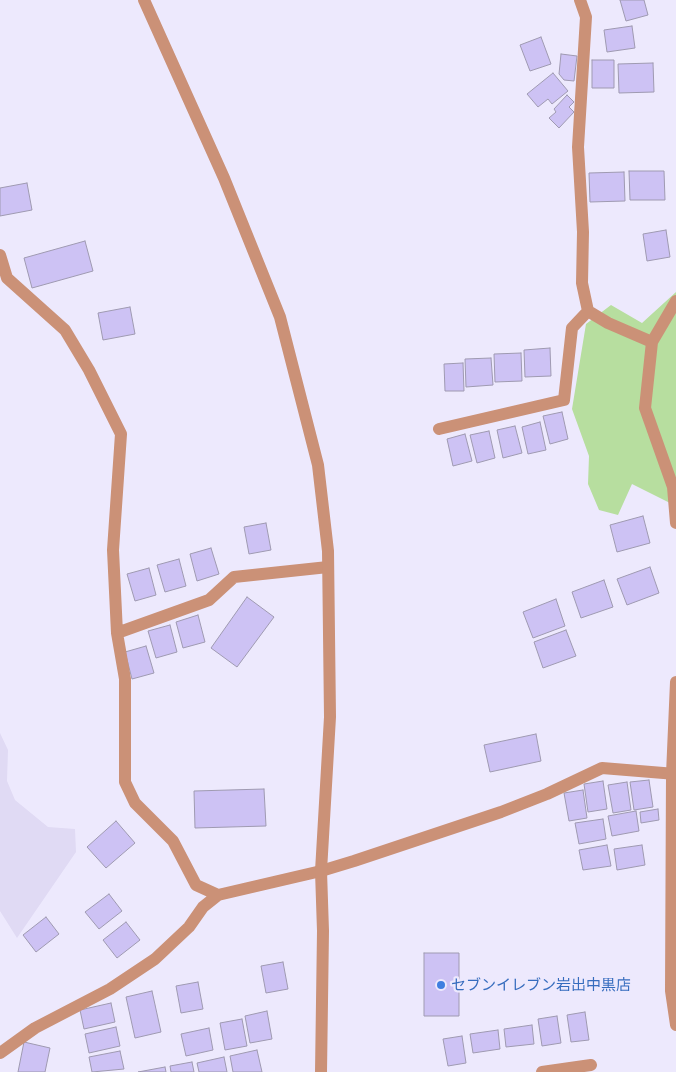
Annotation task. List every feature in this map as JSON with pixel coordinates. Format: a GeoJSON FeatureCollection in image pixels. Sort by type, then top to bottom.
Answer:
{"type":"FeatureCollection","features":[{"type":"Feature","properties":{"kind":"street"},"geometry":{"type":"LineString","coordinates":[[144,0],[224,178],[280,317],[318,465],[328,567],[330,717],[320,872],[323,931],[321,1072]]}},
{"type":"Feature","properties":{"kind":"street"},"geometry":{"type":"LineString","coordinates":[[580,0],[586,17],[578,147],[583,232],[582,283],[588,311],[608,323],[652,342]]}},
{"type":"Feature","properties":{"kind":"street"},"geometry":{"type":"LineString","coordinates":[[0,255],[7,278],[66,330],[89,370],[121,434],[113,550],[117,632],[125,679],[125,782],[135,802],[173,841],[196,885],[218,895]]}},
{"type":"Feature","properties":{"kind":"street"},"geometry":{"type":"LineString","coordinates":[[676,301],[652,342],[645,408],[673,487],[676,523]]}},
{"type":"Feature","properties":{"kind":"street"},"geometry":{"type":"LineString","coordinates":[[439,430],[564,400],[572,328],[588,311]]}},
{"type":"Feature","properties":{"kind":"street"},"geometry":{"type":"LineString","coordinates":[[117,632],[209,600],[234,577],[328,567]]}},
{"type":"Feature","properties":{"kind":"street"},"geometry":{"type":"LineString","coordinates":[[676,682],[671,991],[676,1025]]}},
{"type":"Feature","properties":{"kind":"street"},"geometry":{"type":"LineString","coordinates":[[0,1053],[35,1028],[110,989],[156,959],[189,927],[203,907],[218,895],[320,872],[501,812],[547,794],[602,768],[674,774]]}},
{"type":"Feature","properties":{"kind":"street"},"geometry":{"type":"LineString","coordinates":[[543,1072],[591,1065]]}},
{"type":"Feature","properties":{"kind":"shaded area"},"geometry":{"type":"Polygon","coordinates":[[[0,733],[8,750],[7,781],[15,800],[48,827],[75,829],[76,852],[17,938],[0,911],[0,733]]]}},
{"type":"Feature","properties":{"kind":"green space"},"geometry":{"type":"Polygon","coordinates":[[[676,292],[676,506],[632,484],[618,515],[599,510],[588,484],[589,456],[572,409],[586,324],[611,305],[642,323],[676,292]]]}},
{"type":"Feature","properties":{"kind":"building"},"geometry":{"type":"Polygon","coordinates":[[[620,0],[644,0],[648,15],[626,21],[620,0]]]}},
{"type":"Feature","properties":{"kind":"building"},"geometry":{"type":"Polygon","coordinates":[[[632,26],[635,48],[607,52],[604,30],[632,26]]]}},
{"type":"Feature","properties":{"kind":"building"},"geometry":{"type":"Polygon","coordinates":[[[541,37],[551,64],[530,71],[520,45],[541,37]]]}},
{"type":"Feature","properties":{"kind":"building"},"geometry":{"type":"Polygon","coordinates":[[[561,54],[577,56],[574,81],[564,80],[559,74],[561,54]]]}},
{"type":"Feature","properties":{"kind":"building"},"geometry":{"type":"Polygon","coordinates":[[[592,60],[614,60],[614,88],[592,88],[592,60]]]}},
{"type":"Feature","properties":{"kind":"building"},"geometry":{"type":"Polygon","coordinates":[[[653,63],[654,92],[619,93],[618,64],[653,63]]]}},
{"type":"Feature","properties":{"kind":"building"},"geometry":{"type":"Polygon","coordinates":[[[553,73],[568,91],[552,104],[548,99],[538,107],[527,94],[553,73]]]}},
{"type":"Feature","properties":{"kind":"building"},"geometry":{"type":"Polygon","coordinates":[[[567,95],[574,102],[569,107],[574,112],[559,128],[549,118],[556,112],[554,109],[567,95]]]}},
{"type":"Feature","properties":{"kind":"building"},"geometry":{"type":"Polygon","coordinates":[[[629,171],[664,171],[665,200],[630,200],[629,171]]]}},
{"type":"Feature","properties":{"kind":"building"},"geometry":{"type":"Polygon","coordinates":[[[624,172],[625,201],[590,202],[589,173],[624,172]]]}},
{"type":"Feature","properties":{"kind":"building"},"geometry":{"type":"Polygon","coordinates":[[[27,183],[32,210],[0,216],[0,188],[27,183]]]}},
{"type":"Feature","properties":{"kind":"building"},"geometry":{"type":"Polygon","coordinates":[[[666,230],[670,257],[647,261],[643,234],[666,230]]]}},
{"type":"Feature","properties":{"kind":"building"},"geometry":{"type":"Polygon","coordinates":[[[85,241],[93,271],[32,288],[24,258],[85,241]]]}},
{"type":"Feature","properties":{"kind":"building"},"geometry":{"type":"Polygon","coordinates":[[[130,307],[135,334],[103,340],[98,313],[130,307]]]}},
{"type":"Feature","properties":{"kind":"building"},"geometry":{"type":"Polygon","coordinates":[[[550,348],[551,376],[525,377],[524,350],[550,348]]]}},
{"type":"Feature","properties":{"kind":"building"},"geometry":{"type":"Polygon","coordinates":[[[521,353],[522,381],[495,382],[494,354],[521,353]]]}},
{"type":"Feature","properties":{"kind":"building"},"geometry":{"type":"Polygon","coordinates":[[[491,358],[493,385],[466,387],[465,359],[491,358]]]}},
{"type":"Feature","properties":{"kind":"building"},"geometry":{"type":"Polygon","coordinates":[[[463,363],[464,391],[445,391],[444,364],[463,363]]]}},
{"type":"Feature","properties":{"kind":"building"},"geometry":{"type":"Polygon","coordinates":[[[562,412],[568,439],[550,444],[543,416],[562,412]]]}},
{"type":"Feature","properties":{"kind":"building"},"geometry":{"type":"Polygon","coordinates":[[[540,422],[546,450],[528,454],[522,427],[540,422]]]}},
{"type":"Feature","properties":{"kind":"building"},"geometry":{"type":"Polygon","coordinates":[[[515,426],[522,453],[503,458],[497,430],[515,426]]]}},
{"type":"Feature","properties":{"kind":"building"},"geometry":{"type":"Polygon","coordinates":[[[489,431],[495,458],[477,463],[470,435],[489,431]]]}},
{"type":"Feature","properties":{"kind":"building"},"geometry":{"type":"Polygon","coordinates":[[[465,434],[472,461],[453,466],[447,439],[465,434]]]}},
{"type":"Feature","properties":{"kind":"building"},"geometry":{"type":"Polygon","coordinates":[[[643,516],[650,543],[617,552],[610,525],[643,516]]]}},
{"type":"Feature","properties":{"kind":"building"},"geometry":{"type":"Polygon","coordinates":[[[266,523],[271,550],[249,554],[244,527],[266,523]]]}},
{"type":"Feature","properties":{"kind":"building"},"geometry":{"type":"Polygon","coordinates":[[[211,548],[219,574],[197,581],[190,554],[211,548]]]}},
{"type":"Feature","properties":{"kind":"building"},"geometry":{"type":"Polygon","coordinates":[[[179,559],[186,586],[165,592],[157,565],[179,559]]]}},
{"type":"Feature","properties":{"kind":"building"},"geometry":{"type":"Polygon","coordinates":[[[650,567],[659,593],[627,605],[617,579],[650,567]]]}},
{"type":"Feature","properties":{"kind":"building"},"geometry":{"type":"Polygon","coordinates":[[[149,568],[156,595],[135,601],[127,574],[149,568]]]}},
{"type":"Feature","properties":{"kind":"building"},"geometry":{"type":"Polygon","coordinates":[[[604,580],[613,607],[581,618],[572,592],[604,580]]]}},
{"type":"Feature","properties":{"kind":"building"},"geometry":{"type":"Polygon","coordinates":[[[247,597],[274,617],[237,667],[211,648],[247,597]]]}},
{"type":"Feature","properties":{"kind":"building"},"geometry":{"type":"Polygon","coordinates":[[[556,599],[565,626],[533,638],[523,612],[556,599]]]}},
{"type":"Feature","properties":{"kind":"building"},"geometry":{"type":"Polygon","coordinates":[[[198,615],[205,642],[183,648],[176,622],[198,615]]]}},
{"type":"Feature","properties":{"kind":"building"},"geometry":{"type":"Polygon","coordinates":[[[170,625],[177,652],[156,658],[148,631],[170,625]]]}},
{"type":"Feature","properties":{"kind":"building"},"geometry":{"type":"Polygon","coordinates":[[[566,630],[576,656],[543,668],[534,642],[566,630]]]}},
{"type":"Feature","properties":{"kind":"building"},"geometry":{"type":"Polygon","coordinates":[[[146,646],[154,673],[132,679],[125,652],[146,646]]]}},
{"type":"Feature","properties":{"kind":"building"},"geometry":{"type":"Polygon","coordinates":[[[536,734],[541,761],[490,772],[484,745],[536,734]]]}},
{"type":"Feature","properties":{"kind":"building"},"geometry":{"type":"Polygon","coordinates":[[[649,780],[653,807],[634,810],[630,782],[649,780]]]}},
{"type":"Feature","properties":{"kind":"building"},"geometry":{"type":"Polygon","coordinates":[[[603,781],[607,809],[588,812],[584,784],[603,781]]]}},
{"type":"Feature","properties":{"kind":"building"},"geometry":{"type":"Polygon","coordinates":[[[627,782],[631,810],[613,813],[608,785],[627,782]]]}},
{"type":"Feature","properties":{"kind":"building"},"geometry":{"type":"Polygon","coordinates":[[[264,789],[266,826],[195,828],[194,791],[264,789]]]}},
{"type":"Feature","properties":{"kind":"building"},"geometry":{"type":"Polygon","coordinates":[[[583,790],[587,818],[569,821],[564,793],[583,790]]]}},
{"type":"Feature","properties":{"kind":"building"},"geometry":{"type":"Polygon","coordinates":[[[658,809],[659,820],[641,823],[640,812],[658,809]]]}},
{"type":"Feature","properties":{"kind":"building"},"geometry":{"type":"Polygon","coordinates":[[[636,811],[639,831],[612,836],[608,816],[636,811]]]}},
{"type":"Feature","properties":{"kind":"building"},"geometry":{"type":"Polygon","coordinates":[[[603,819],[606,839],[579,844],[575,823],[603,819]]]}},
{"type":"Feature","properties":{"kind":"building"},"geometry":{"type":"Polygon","coordinates":[[[116,821],[135,843],[106,868],[87,847],[116,821]]]}},
{"type":"Feature","properties":{"kind":"building"},"geometry":{"type":"Polygon","coordinates":[[[607,845],[611,866],[583,870],[579,850],[607,845]]]}},
{"type":"Feature","properties":{"kind":"building"},"geometry":{"type":"Polygon","coordinates":[[[642,845],[645,865],[617,870],[614,849],[642,845]]]}},
{"type":"Feature","properties":{"kind":"building"},"geometry":{"type":"Polygon","coordinates":[[[109,894],[122,911],[99,929],[85,912],[109,894]]]}},
{"type":"Feature","properties":{"kind":"building"},"geometry":{"type":"Polygon","coordinates":[[[46,917],[59,934],[36,952],[23,935],[46,917]]]}},
{"type":"Feature","properties":{"kind":"building"},"geometry":{"type":"Polygon","coordinates":[[[126,922],[140,940],[117,958],[103,940],[126,922]]]}},
{"type":"Feature","properties":{"kind":"building","name":"セブンイレブン岩出中黒店"},"geometry":{"type":"Polygon","coordinates":[[[424,953],[459,953],[459,1016],[424,1016],[424,953]]]}},
{"type":"Feature","properties":{"kind":"building"},"geometry":{"type":"Polygon","coordinates":[[[283,962],[288,989],[266,993],[261,966],[283,962]]]}},
{"type":"Feature","properties":{"kind":"building"},"geometry":{"type":"Polygon","coordinates":[[[198,982],[203,1009],[181,1013],[176,986],[198,982]]]}},
{"type":"Feature","properties":{"kind":"building"},"geometry":{"type":"Polygon","coordinates":[[[152,991],[161,1032],[135,1038],[126,997],[152,991]]]}},
{"type":"Feature","properties":{"kind":"building"},"geometry":{"type":"Polygon","coordinates":[[[111,1003],[115,1022],[84,1029],[80,1010],[111,1003]]]}},
{"type":"Feature","properties":{"kind":"building"},"geometry":{"type":"Polygon","coordinates":[[[267,1011],[272,1039],[250,1043],[245,1016],[267,1011]]]}},
{"type":"Feature","properties":{"kind":"building"},"geometry":{"type":"Polygon","coordinates":[[[585,1012],[589,1040],[571,1042],[567,1015],[585,1012]]]}},
{"type":"Feature","properties":{"kind":"building"},"geometry":{"type":"Polygon","coordinates":[[[557,1016],[561,1043],[542,1046],[538,1019],[557,1016]]]}},
{"type":"Feature","properties":{"kind":"building"},"geometry":{"type":"Polygon","coordinates":[[[242,1019],[247,1046],[225,1050],[220,1023],[242,1019]]]}},
{"type":"Feature","properties":{"kind":"building"},"geometry":{"type":"Polygon","coordinates":[[[532,1025],[534,1044],[506,1047],[504,1029],[532,1025]]]}},
{"type":"Feature","properties":{"kind":"building"},"geometry":{"type":"Polygon","coordinates":[[[116,1027],[120,1046],[89,1053],[85,1034],[116,1027]]]}},
{"type":"Feature","properties":{"kind":"building"},"geometry":{"type":"Polygon","coordinates":[[[209,1028],[213,1050],[186,1056],[181,1034],[209,1028]]]}},
{"type":"Feature","properties":{"kind":"building"},"geometry":{"type":"Polygon","coordinates":[[[498,1030],[500,1049],[473,1053],[470,1034],[498,1030]]]}},
{"type":"Feature","properties":{"kind":"building"},"geometry":{"type":"Polygon","coordinates":[[[462,1036],[466,1063],[448,1066],[443,1039],[462,1036]]]}},
{"type":"Feature","properties":{"kind":"building"},"geometry":{"type":"Polygon","coordinates":[[[24,1042],[50,1048],[45,1072],[18,1072],[24,1042]]]}},
{"type":"Feature","properties":{"kind":"building"},"geometry":{"type":"Polygon","coordinates":[[[257,1050],[262,1072],[233,1072],[230,1056],[257,1050]]]}},
{"type":"Feature","properties":{"kind":"building"},"geometry":{"type":"Polygon","coordinates":[[[120,1051],[124,1069],[92,1072],[89,1057],[120,1051]]]}},
{"type":"Feature","properties":{"kind":"building"},"geometry":{"type":"Polygon","coordinates":[[[224,1057],[227,1072],[199,1072],[197,1063],[224,1057]]]}},
{"type":"Feature","properties":{"kind":"building"},"geometry":{"type":"Polygon","coordinates":[[[192,1062],[194,1072],[171,1072],[170,1066],[192,1062]]]}},
{"type":"Feature","properties":{"kind":"building"},"geometry":{"type":"Polygon","coordinates":[[[165,1067],[166,1072],[138,1072],[165,1067]]]}},
{"type":"Feature","properties":{"kind":"place","name":"セブンイレブン岩出中黒店"},"geometry":{"type":"Point","coordinates":[441,985]}}]}
